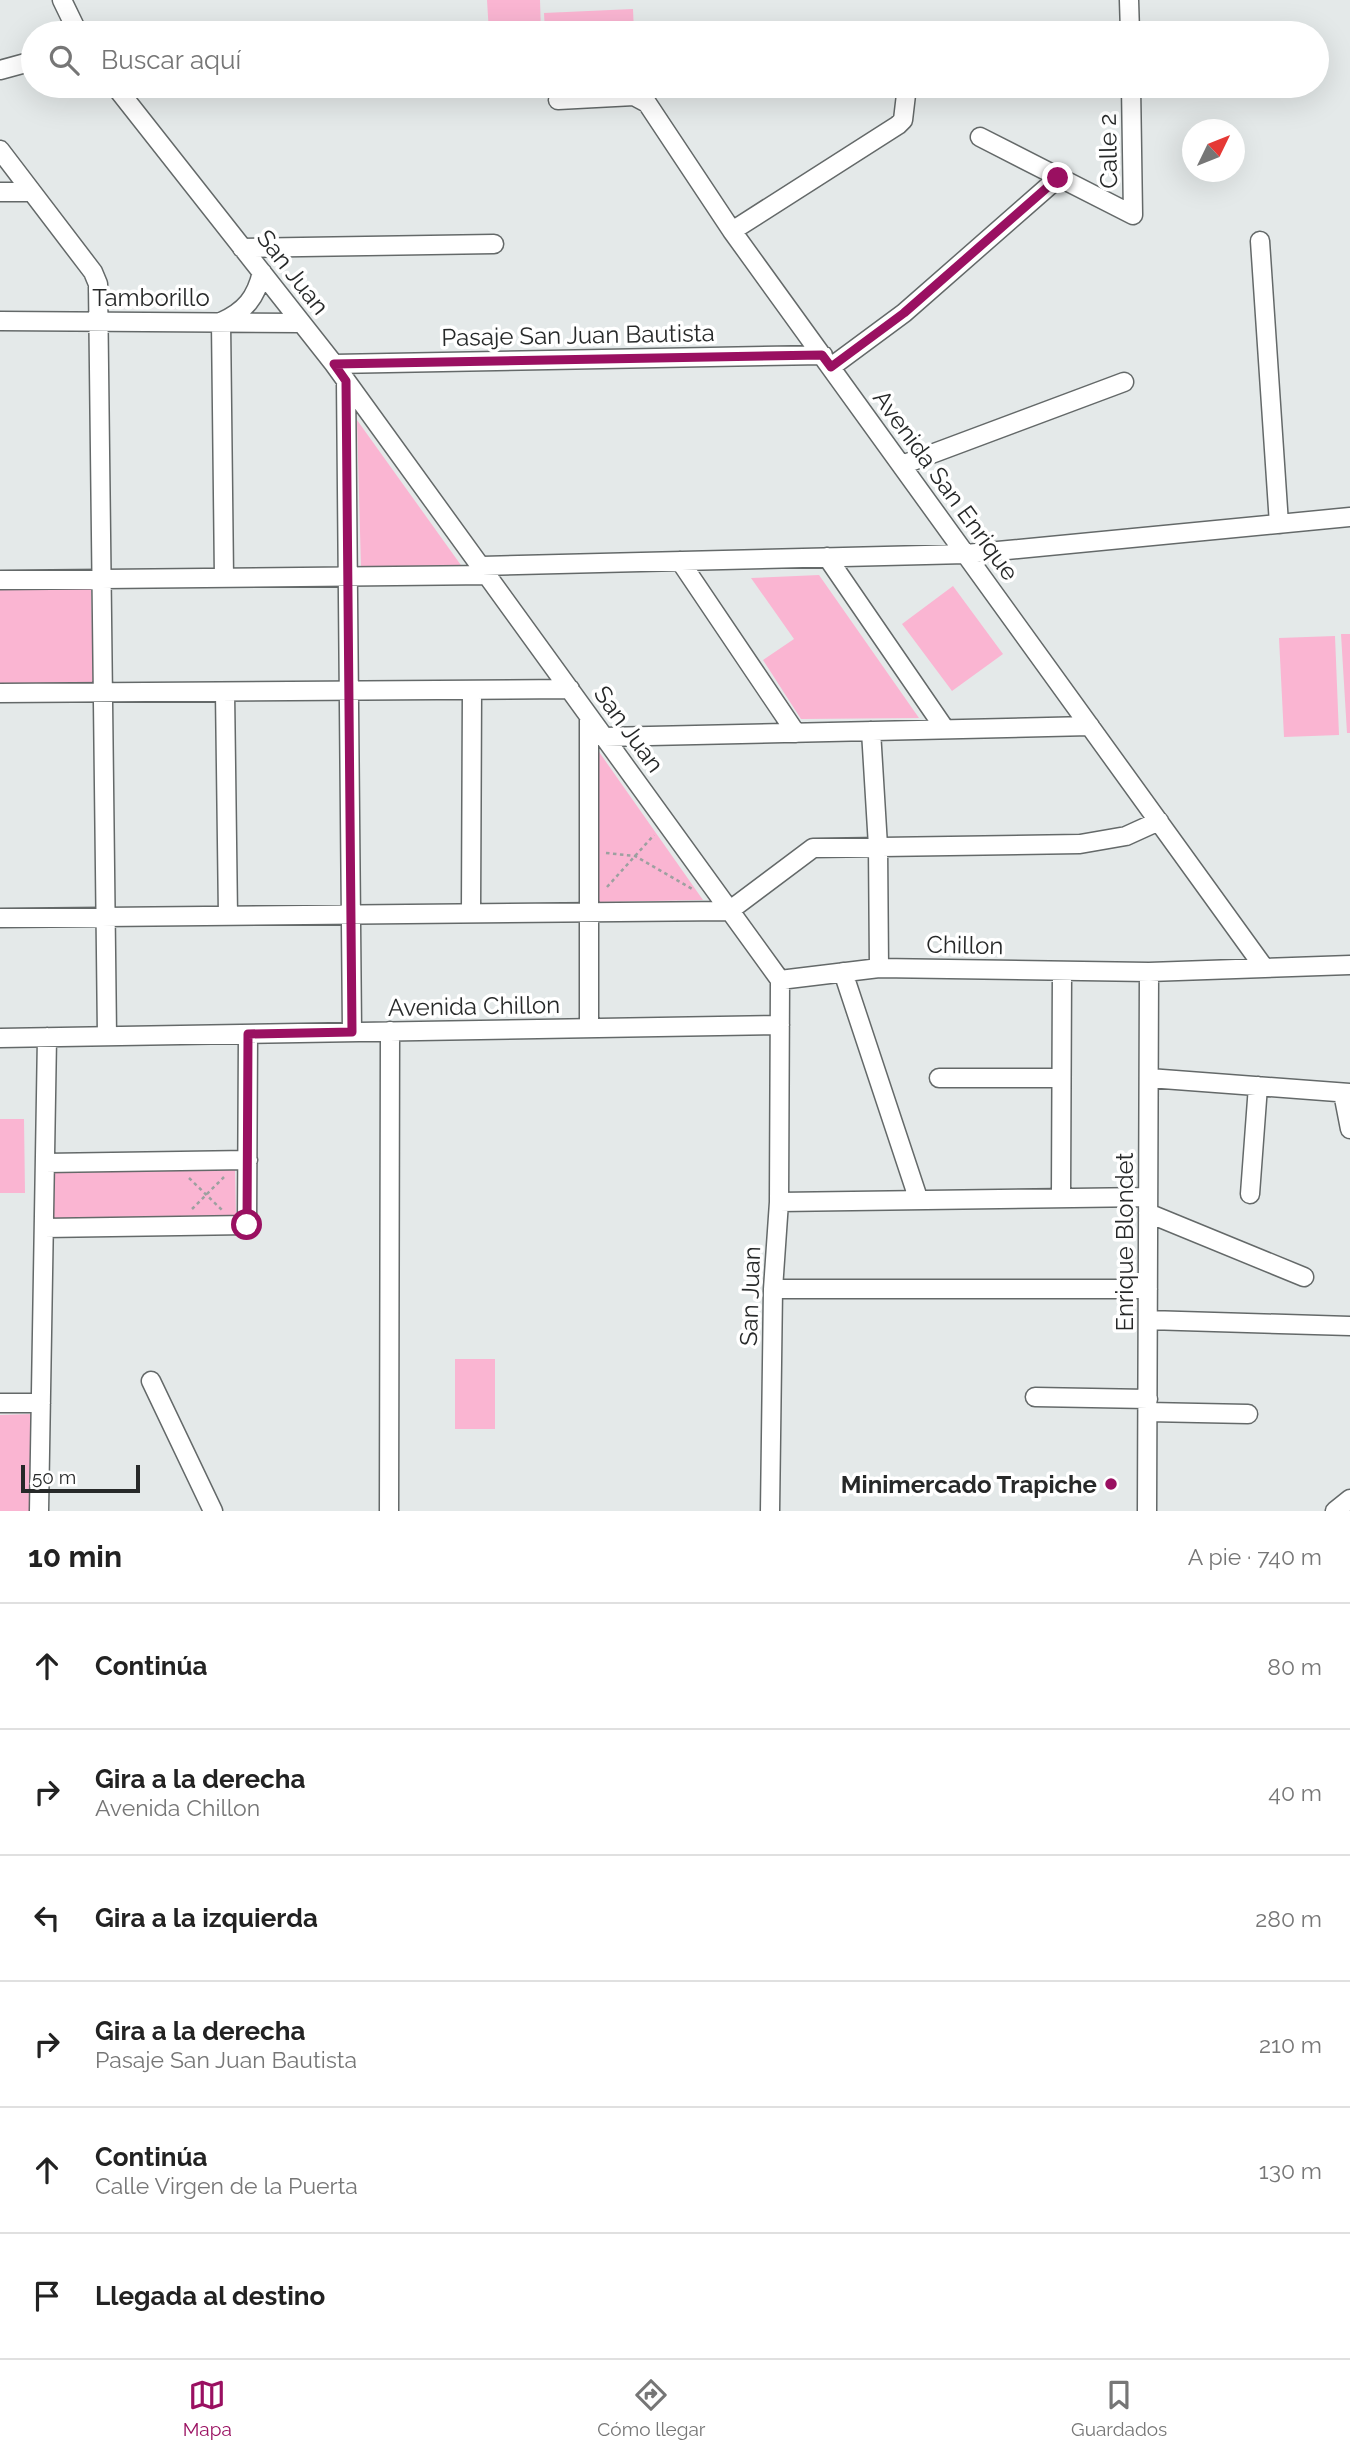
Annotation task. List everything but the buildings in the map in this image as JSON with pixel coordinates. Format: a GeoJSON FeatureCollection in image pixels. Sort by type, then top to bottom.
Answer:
{"type":"FeatureCollection","features":[{"type":"Feature","properties":{"kind":"street"},"geometry":{"type":"LineString","coordinates":[[62,0],[72,21]]}},
{"type":"Feature","properties":{"kind":"street"},"geometry":{"type":"LineString","coordinates":[[1129,0],[1130,21]]}},
{"type":"Feature","properties":{"kind":"street"},"geometry":{"type":"LineString","coordinates":[[0,70],[21,64]]}},
{"type":"Feature","properties":{"kind":"street","name":"San Juan"},"geometry":{"type":"LineString","coordinates":[[124,98],[334,364],[780,980],[779,1202],[773,1289],[769,1511]]}},
{"type":"Feature","properties":{"kind":"street","name":"Avenida San Enrique"},"geometry":{"type":"LineString","coordinates":[[558,100],[596,98]]}},
{"type":"Feature","properties":{"kind":"street","name":"Avenida San Enrique"},"geometry":{"type":"LineString","coordinates":[[638,98],[647,103],[732,231],[1263,966]]}},
{"type":"Feature","properties":{"kind":"street"},"geometry":{"type":"LineString","coordinates":[[732,231],[898,125],[903,120],[906,98]]}},
{"type":"Feature","properties":{"kind":"street","name":"Calle 2"},"geometry":{"type":"LineString","coordinates":[[1058,178],[1133,215],[1131,98]]}},
{"type":"Feature","properties":{"kind":"street"},"geometry":{"type":"LineString","coordinates":[[827,361],[904,313],[1058,178],[980,137]]}},
{"type":"Feature","properties":{"kind":"street"},"geometry":{"type":"LineString","coordinates":[[0,150],[93,272],[98,284],[107,1036]]}},
{"type":"Feature","properties":{"kind":"street"},"geometry":{"type":"LineString","coordinates":[[0,192],[30,192]]}},
{"type":"Feature","properties":{"kind":"street"},"geometry":{"type":"LineString","coordinates":[[1261,241],[1279,524]]}},
{"type":"Feature","properties":{"kind":"street"},"geometry":{"type":"LineString","coordinates":[[242,248],[494,244]]}},
{"type":"Feature","properties":{"kind":"street"},"geometry":{"type":"LineString","coordinates":[[224,578],[221,322],[238,314],[248,304],[258,290],[262,272]]}},
{"type":"Feature","properties":{"kind":"street","name":"Tamborillo"},"geometry":{"type":"LineString","coordinates":[[0,321],[301,323]]}},
{"type":"Feature","properties":{"kind":"street","name":"Pasaje San Juan Bautista"},"geometry":{"type":"LineString","coordinates":[[334,364],[827,361]]}},
{"type":"Feature","properties":{"kind":"street"},"geometry":{"type":"LineString","coordinates":[[346,381],[352,1032]]}},
{"type":"Feature","properties":{"kind":"street"},"geometry":{"type":"LineString","coordinates":[[902,465],[1125,382]]}},
{"type":"Feature","properties":{"kind":"street"},"geometry":{"type":"LineString","coordinates":[[0,580],[348,576],[680,561],[966,554],[1350,517]]}},
{"type":"Feature","properties":{"kind":"street"},"geometry":{"type":"LineString","coordinates":[[827,557],[945,729]]}},
{"type":"Feature","properties":{"kind":"street"},"geometry":{"type":"LineString","coordinates":[[680,561],[796,733]]}},
{"type":"Feature","properties":{"kind":"street"},"geometry":{"type":"LineString","coordinates":[[471,913],[472,690]]}},
{"type":"Feature","properties":{"kind":"street"},"geometry":{"type":"LineString","coordinates":[[0,694],[570,690]]}},
{"type":"Feature","properties":{"kind":"street"},"geometry":{"type":"LineString","coordinates":[[225,692],[228,916]]}},
{"type":"Feature","properties":{"kind":"street"},"geometry":{"type":"LineString","coordinates":[[589,716],[589,1028]]}},
{"type":"Feature","properties":{"kind":"street"},"geometry":{"type":"LineString","coordinates":[[604,737],[1090,726]]}},
{"type":"Feature","properties":{"kind":"street"},"geometry":{"type":"LineString","coordinates":[[870,731],[878,846],[879,968]]}},
{"type":"Feature","properties":{"kind":"street"},"geometry":{"type":"LineString","coordinates":[[0,918],[729,911],[807,850],[878,846],[1080,844],[1125,836],[1159,821]]}},
{"type":"Feature","properties":{"kind":"street","name":"Chillon"},"geometry":{"type":"LineString","coordinates":[[780,980],[879,968],[1149,972],[1350,965]]}},
{"type":"Feature","properties":{"kind":"street"},"geometry":{"type":"LineString","coordinates":[[843,972],[918,1198]]}},
{"type":"Feature","properties":{"kind":"street"},"geometry":{"type":"LineString","coordinates":[[1061,1198],[1062,972]]}},
{"type":"Feature","properties":{"kind":"street","name":"Enrique Blondet"},"geometry":{"type":"LineString","coordinates":[[1147,1511],[1149,972]]}},
{"type":"Feature","properties":{"kind":"street","name":"Avenida Chillon"},"geometry":{"type":"LineString","coordinates":[[0,1038],[780,1025]]}},
{"type":"Feature","properties":{"kind":"street"},"geometry":{"type":"LineString","coordinates":[[389,1511],[390,1031]]}},
{"type":"Feature","properties":{"kind":"street"},"geometry":{"type":"LineString","coordinates":[[44,1228],[247,1225],[244,1160],[248,1034]]}},
{"type":"Feature","properties":{"kind":"street"},"geometry":{"type":"LineString","coordinates":[[39,1511],[47,1037]]}},
{"type":"Feature","properties":{"kind":"street"},"geometry":{"type":"LineString","coordinates":[[939,1078],[1061,1078]]}},
{"type":"Feature","properties":{"kind":"street"},"geometry":{"type":"LineString","coordinates":[[1149,1078],[1347,1093],[1350,1129]]}},
{"type":"Feature","properties":{"kind":"street"},"geometry":{"type":"LineString","coordinates":[[1250,1194],[1258,1086]]}},
{"type":"Feature","properties":{"kind":"street"},"geometry":{"type":"LineString","coordinates":[[45,1163],[244,1160]]}},
{"type":"Feature","properties":{"kind":"street"},"geometry":{"type":"LineString","coordinates":[[779,1202],[1061,1198],[1148,1205],[1304,1277]]}},
{"type":"Feature","properties":{"kind":"street"},"geometry":{"type":"LineString","coordinates":[[773,1289],[1148,1289]]}},
{"type":"Feature","properties":{"kind":"street"},"geometry":{"type":"LineString","coordinates":[[1148,1320],[1350,1326]]}},
{"type":"Feature","properties":{"kind":"street"},"geometry":{"type":"LineString","coordinates":[[151,1381],[213,1511]]}},
{"type":"Feature","properties":{"kind":"street"},"geometry":{"type":"LineString","coordinates":[[1035,1397],[1248,1414]]}},
{"type":"Feature","properties":{"kind":"street"},"geometry":{"type":"LineString","coordinates":[[0,1403],[41,1403]]}},
{"type":"Feature","properties":{"kind":"street"},"geometry":{"type":"LineString","coordinates":[[1335,1511],[1350,1499]]}},
{"type":"Feature","properties":{"kind":"path"},"geometry":{"type":"LineString","coordinates":[[588,912],[666,821]]}},
{"type":"Feature","properties":{"kind":"path"},"geometry":{"type":"LineString","coordinates":[[588,851],[635,856],[694,890]]}},
{"type":"Feature","properties":{"kind":"path"},"geometry":{"type":"LineString","coordinates":[[174,1226],[244,1160]]}},
{"type":"Feature","properties":{"kind":"path"},"geometry":{"type":"LineString","coordinates":[[171,1161],[238,1225]]}},
{"type":"Feature","properties":{"kind":"shaded area"},"geometry":{"type":"Polygon","coordinates":[[[487,0],[540,0],[541,21],[488,21],[487,0]]]}},
{"type":"Feature","properties":{"kind":"shaded area"},"geometry":{"type":"Polygon","coordinates":[[[633,9],[634,21],[544,21],[544,13],[633,9]]]}},
{"type":"Feature","properties":{"kind":"shaded area"},"geometry":{"type":"Polygon","coordinates":[[[357,420],[463,568],[361,568],[357,420]]]}},
{"type":"Feature","properties":{"kind":"shaded area"},"geometry":{"type":"Polygon","coordinates":[[[819,575],[919,718],[801,719],[763,660],[794,639],[751,578],[819,575]]]}},
{"type":"Feature","properties":{"kind":"shaded area"},"geometry":{"type":"Polygon","coordinates":[[[953,586],[1003,654],[952,691],[902,624],[953,586]]]}},
{"type":"Feature","properties":{"kind":"shaded area"},"geometry":{"type":"Polygon","coordinates":[[[91,587],[93,684],[0,684],[0,588],[91,587]]]}},
{"type":"Feature","properties":{"kind":"shaded area"},"geometry":{"type":"Polygon","coordinates":[[[1341,634],[1350,634],[1350,733],[1347,733],[1341,634]]]}},
{"type":"Feature","properties":{"kind":"shaded area"},"geometry":{"type":"Polygon","coordinates":[[[1335,636],[1339,735],[1284,737],[1279,638],[1335,636]]]}},
{"type":"Feature","properties":{"kind":"shaded area"},"geometry":{"type":"Polygon","coordinates":[[[597,749],[703,900],[598,902],[597,749]]]}},
{"type":"Feature","properties":{"kind":"shaded area"},"geometry":{"type":"Polygon","coordinates":[[[0,1119],[24,1119],[25,1193],[0,1193],[0,1119]]]}},
{"type":"Feature","properties":{"kind":"shaded area"},"geometry":{"type":"Polygon","coordinates":[[[235,1170],[236,1219],[52,1222],[51,1173],[235,1170]]]}},
{"type":"Feature","properties":{"kind":"shaded area"},"geometry":{"type":"Polygon","coordinates":[[[455,1359],[495,1359],[495,1429],[455,1429],[455,1359]]]}},
{"type":"Feature","properties":{"kind":"shaded area"},"geometry":{"type":"Polygon","coordinates":[[[32,1414],[31,1511],[0,1511],[0,1415],[32,1414]]]}},
{"type":"Feature","properties":{"kind":"place","name":"Minimercado Trapiche"},"geometry":{"type":"Point","coordinates":[1111,1484]}},
{"type":"Feature","properties":{"kind":"route"},"geometry":{"type":"LineString","coordinates":[[247,1225],[248,1034],[352,1032],[346,381],[334,364],[822,355],[831,367],[904,313],[1058,178]]}}]}
